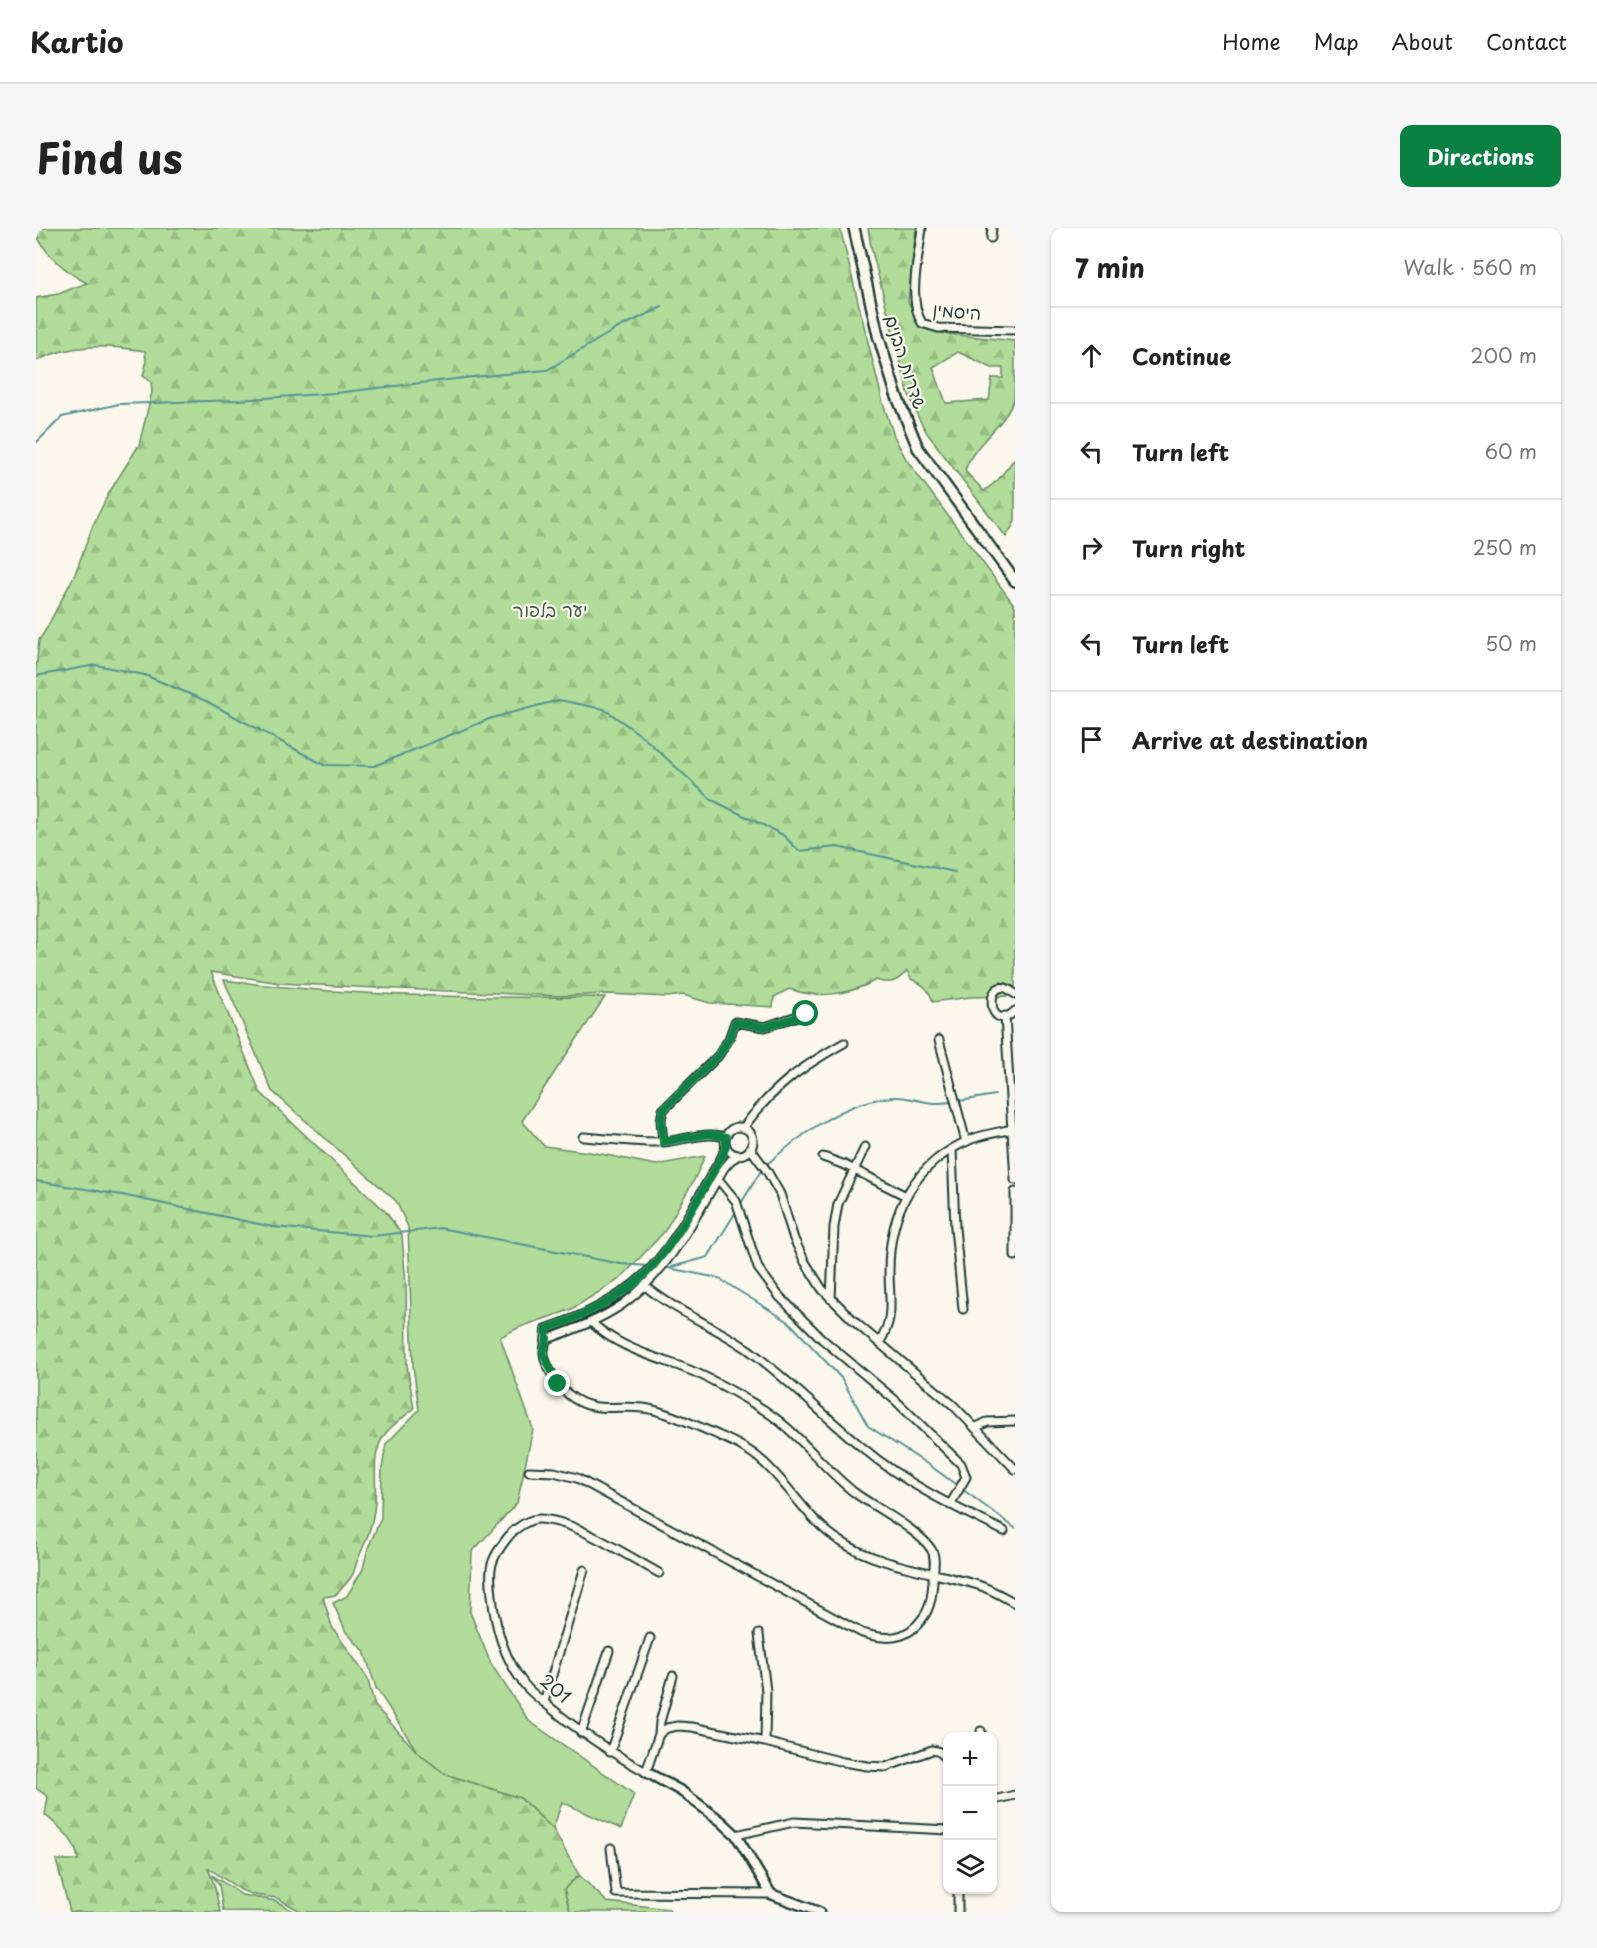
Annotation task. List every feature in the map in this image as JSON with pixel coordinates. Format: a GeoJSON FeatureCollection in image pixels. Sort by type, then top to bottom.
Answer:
{"type":"FeatureCollection","features":[{"type":"Feature","properties":{"kind":"main road","name":"שדרות הבנים"},"geometry":{"type":"LineString","coordinates":[[854,228],[871,307],[896,394],[918,448],[1015,581]]}},
{"type":"Feature","properties":{"kind":"street","name":"היסמין"},"geometry":{"type":"LineString","coordinates":[[922,228],[914,293],[916,314],[922,323],[938,328],[1015,330]]}},
{"type":"Feature","properties":{"kind":"street"},"geometry":{"type":"LineString","coordinates":[[991,238],[992,228]]}},
{"type":"Feature","properties":{"kind":"street"},"geometry":{"type":"LineString","coordinates":[[1015,994],[1008,989],[1000,989],[991,998],[991,1007],[994,1011],[1005,1016],[1015,1011]]}},
{"type":"Feature","properties":{"kind":"street"},"geometry":{"type":"LineString","coordinates":[[663,1142],[661,1120],[663,1110],[718,1056],[729,1039],[735,1022],[765,1027],[806,1014]]}},
{"type":"Feature","properties":{"kind":"street"},"geometry":{"type":"LineString","coordinates":[[1005,1016],[1015,1180]]}},
{"type":"Feature","properties":{"kind":"street"},"geometry":{"type":"LineString","coordinates":[[939,1040],[966,1142]]}},
{"type":"Feature","properties":{"kind":"street"},"geometry":{"type":"LineString","coordinates":[[743,1128],[761,1103],[788,1078],[844,1043]]}},
{"type":"Feature","properties":{"kind":"street"},"geometry":{"type":"LineString","coordinates":[[547,1339],[576,1329],[623,1304],[651,1279],[674,1251],[731,1160],[750,1148],[752,1137],[743,1128],[734,1128],[726,1137],[722,1157],[667,1247],[643,1276],[614,1298],[546,1329],[547,1339],[543,1353],[551,1372],[558,1384],[578,1401],[597,1408],[630,1407],[655,1410],[747,1449],[761,1460],[814,1520],[841,1542],[865,1554],[981,1586],[1015,1602]]}},
{"type":"Feature","properties":{"kind":"street"},"geometry":{"type":"LineString","coordinates":[[880,1342],[889,1324],[891,1312],[889,1270],[892,1232],[906,1196],[916,1180],[952,1149],[989,1134],[1013,1129]]}},
{"type":"Feature","properties":{"kind":"street"},"geometry":{"type":"LineString","coordinates":[[583,1137],[645,1143],[709,1134],[726,1137]]}},
{"type":"Feature","properties":{"kind":"street"},"geometry":{"type":"LineString","coordinates":[[726,1146],[732,1153],[739,1155]]}},
{"type":"Feature","properties":{"kind":"street"},"geometry":{"type":"LineString","coordinates":[[831,1299],[834,1227],[838,1204],[865,1147]]}},
{"type":"Feature","properties":{"kind":"street"},"geometry":{"type":"LineString","coordinates":[[750,1148],[780,1194],[794,1239],[805,1262],[831,1299],[857,1324],[953,1405],[1015,1469]]}},
{"type":"Feature","properties":{"kind":"street"},"geometry":{"type":"LineString","coordinates":[[952,1149],[955,1228],[963,1309]]}},
{"type":"Feature","properties":{"kind":"street"},"geometry":{"type":"LineString","coordinates":[[823,1157],[906,1196]]}},
{"type":"Feature","properties":{"kind":"street"},"geometry":{"type":"LineString","coordinates":[[718,1179],[736,1201],[758,1268],[779,1296],[834,1351],[895,1401],[961,1464],[966,1477],[950,1505]]}},
{"type":"Feature","properties":{"kind":"street"},"geometry":{"type":"LineString","coordinates":[[1015,1192],[1015,1256]]}},
{"type":"Feature","properties":{"kind":"street"},"geometry":{"type":"LineString","coordinates":[[644,1285],[658,1297],[697,1317],[748,1349],[794,1386],[863,1449],[950,1505],[1004,1531]]}},
{"type":"Feature","properties":{"kind":"street"},"geometry":{"type":"LineString","coordinates":[[530,1471],[554,1472],[577,1478],[862,1633],[877,1638],[894,1639],[908,1634],[926,1614],[932,1599],[934,1562],[932,1550],[921,1539],[854,1492],[823,1465],[782,1423],[759,1406],[694,1372],[626,1346],[603,1334],[591,1322]]}},
{"type":"Feature","properties":{"kind":"street"},"geometry":{"type":"LineString","coordinates":[[975,1428],[987,1422],[1015,1421]]}},
{"type":"Feature","properties":{"kind":"street","name":"201"},"geometry":{"type":"LineString","coordinates":[[659,1573],[575,1527],[537,1519],[526,1523],[512,1532],[499,1548],[491,1564],[490,1581],[494,1614],[501,1642],[511,1666],[526,1687],[580,1733],[681,1791],[722,1821],[736,1835],[771,1894]]}},
{"type":"Feature","properties":{"kind":"street"},"geometry":{"type":"LineString","coordinates":[[544,1702],[584,1570]]}},
{"type":"Feature","properties":{"kind":"street"},"geometry":{"type":"LineString","coordinates":[[759,1634],[766,1691],[765,1742]]}},
{"type":"Feature","properties":{"kind":"street"},"geometry":{"type":"LineString","coordinates":[[610,1752],[650,1638]]}},
{"type":"Feature","properties":{"kind":"street"},"geometry":{"type":"LineString","coordinates":[[580,1733],[609,1651]]}},
{"type":"Feature","properties":{"kind":"street"},"geometry":{"type":"LineString","coordinates":[[646,1772],[659,1734],[660,1722],[673,1676]]}},
{"type":"Feature","properties":{"kind":"street"},"geometry":{"type":"LineString","coordinates":[[659,1734],[667,1728],[692,1727],[867,1766],[886,1767],[932,1750],[940,1751],[943,1754]]}},
{"type":"Feature","properties":{"kind":"street"},"geometry":{"type":"LineString","coordinates":[[997,1799],[1015,1795]]}},
{"type":"Feature","properties":{"kind":"street"},"geometry":{"type":"LineString","coordinates":[[736,1835],[794,1822],[943,1830]]}},
{"type":"Feature","properties":{"kind":"street"},"geometry":{"type":"LineString","coordinates":[[611,1848],[616,1893],[771,1894],[807,1910],[819,1912]]}},
{"type":"Feature","properties":{"kind":"street"},"geometry":{"type":"LineString","coordinates":[[958,1894],[958,1912]]}},
{"type":"Feature","properties":{"kind":"green space","name":"יער בלפור"},"geometry":{"type":"Polygon","coordinates":[[[36,228],[840,228],[883,403],[894,436],[906,459],[1015,606],[1015,996],[970,997],[933,1002],[927,990],[911,979],[907,971],[893,982],[876,980],[855,989],[833,994],[811,994],[789,989],[774,997],[773,1007],[710,1003],[683,995],[667,997],[608,994],[561,996],[280,983],[211,972],[260,1092],[386,1212],[402,1235],[406,1285],[407,1365],[414,1409],[389,1429],[379,1444],[374,1510],[367,1538],[349,1579],[336,1595],[323,1597],[332,1627],[367,1677],[375,1706],[418,1753],[445,1774],[520,1798],[553,1829],[579,1875],[564,1889],[570,1912],[302,1912],[277,1898],[254,1895],[241,1890],[208,1868],[220,1912],[70,1912],[56,1860],[78,1860],[77,1853],[66,1834],[45,1815],[48,1797],[36,1788],[36,669],[39,640],[75,574],[93,525],[110,491],[139,445],[152,392],[151,382],[143,376],[146,364],[145,351],[103,347],[76,348],[36,361],[36,298],[58,294],[87,283],[55,260],[37,236],[36,228]]]}},
{"type":"Feature","properties":{"kind":"green space"},"geometry":{"type":"Polygon","coordinates":[[[868,228],[916,228],[908,301],[921,328],[949,334],[1015,341],[1014,398],[1004,418],[975,451],[965,471],[984,491],[998,480],[1015,458],[1015,522],[1006,537],[927,433],[918,417],[908,392],[868,228]],[[958,352],[933,367],[946,403],[989,400],[992,378],[1003,378],[1003,368],[992,368],[958,352]]]}},
{"type":"Feature","properties":{"kind":"green space"},"geometry":{"type":"Polygon","coordinates":[[[224,980],[366,993],[605,997],[522,1121],[544,1146],[656,1165],[705,1156],[664,1232],[620,1279],[570,1310],[520,1327],[500,1337],[533,1429],[517,1503],[472,1552],[470,1612],[491,1664],[529,1721],[634,1794],[621,1829],[562,1802],[553,1829],[520,1798],[445,1774],[418,1753],[376,1688],[364,1651],[346,1632],[333,1603],[347,1596],[363,1569],[368,1548],[381,1518],[382,1469],[386,1444],[419,1410],[413,1365],[408,1227],[396,1201],[272,1091],[224,980]]]}},
{"type":"Feature","properties":{"kind":"green space"},"geometry":{"type":"Polygon","coordinates":[[[212,1875],[242,1895],[276,1901],[295,1912],[223,1911],[219,1885],[212,1875]]]}},
{"type":"Feature","properties":{"kind":"green space"},"geometry":{"type":"Polygon","coordinates":[[[579,1875],[607,1902],[669,1909],[670,1912],[570,1912],[564,1889],[579,1875]]]}},
{"type":"Feature","properties":{"kind":"waterway"},"geometry":{"type":"LineString","coordinates":[[36,443],[62,417],[119,404],[238,400],[335,393],[547,370],[616,329],[662,307]]}},
{"type":"Feature","properties":{"kind":"waterway"},"geometry":{"type":"LineString","coordinates":[[36,676],[96,665],[145,675],[206,701],[324,765],[374,766],[492,718],[559,700],[604,709],[642,736],[712,800],[783,835],[799,851],[837,847],[955,872]]}},
{"type":"Feature","properties":{"kind":"waterway"},"geometry":{"type":"LineString","coordinates":[[766,1165],[825,1120],[858,1105],[894,1097],[935,1103],[995,1095]]}},
{"type":"Feature","properties":{"kind":"waterway"},"geometry":{"type":"LineString","coordinates":[[740,1205],[762,1169]]}},
{"type":"Feature","properties":{"kind":"waterway"},"geometry":{"type":"LineString","coordinates":[[36,1181],[122,1195],[273,1227],[374,1236],[440,1228],[621,1264],[648,1266]]}},
{"type":"Feature","properties":{"kind":"waterway"},"geometry":{"type":"LineString","coordinates":[[672,1267],[708,1257],[737,1210]]}},
{"type":"Feature","properties":{"kind":"waterway"},"geometry":{"type":"LineString","coordinates":[[663,1267],[718,1278],[789,1322],[842,1379],[868,1426],[932,1467],[1015,1528]]}},
{"type":"Feature","properties":{"kind":"route"},"geometry":{"type":"LineString","coordinates":[[558,1384],[543,1353],[547,1339],[546,1329],[590,1311],[614,1298],[643,1276],[672,1240],[722,1157],[726,1137],[709,1134],[663,1142],[661,1120],[663,1110],[718,1056],[729,1039],[735,1022],[753,1026],[775,1026],[806,1014]]}}]}
